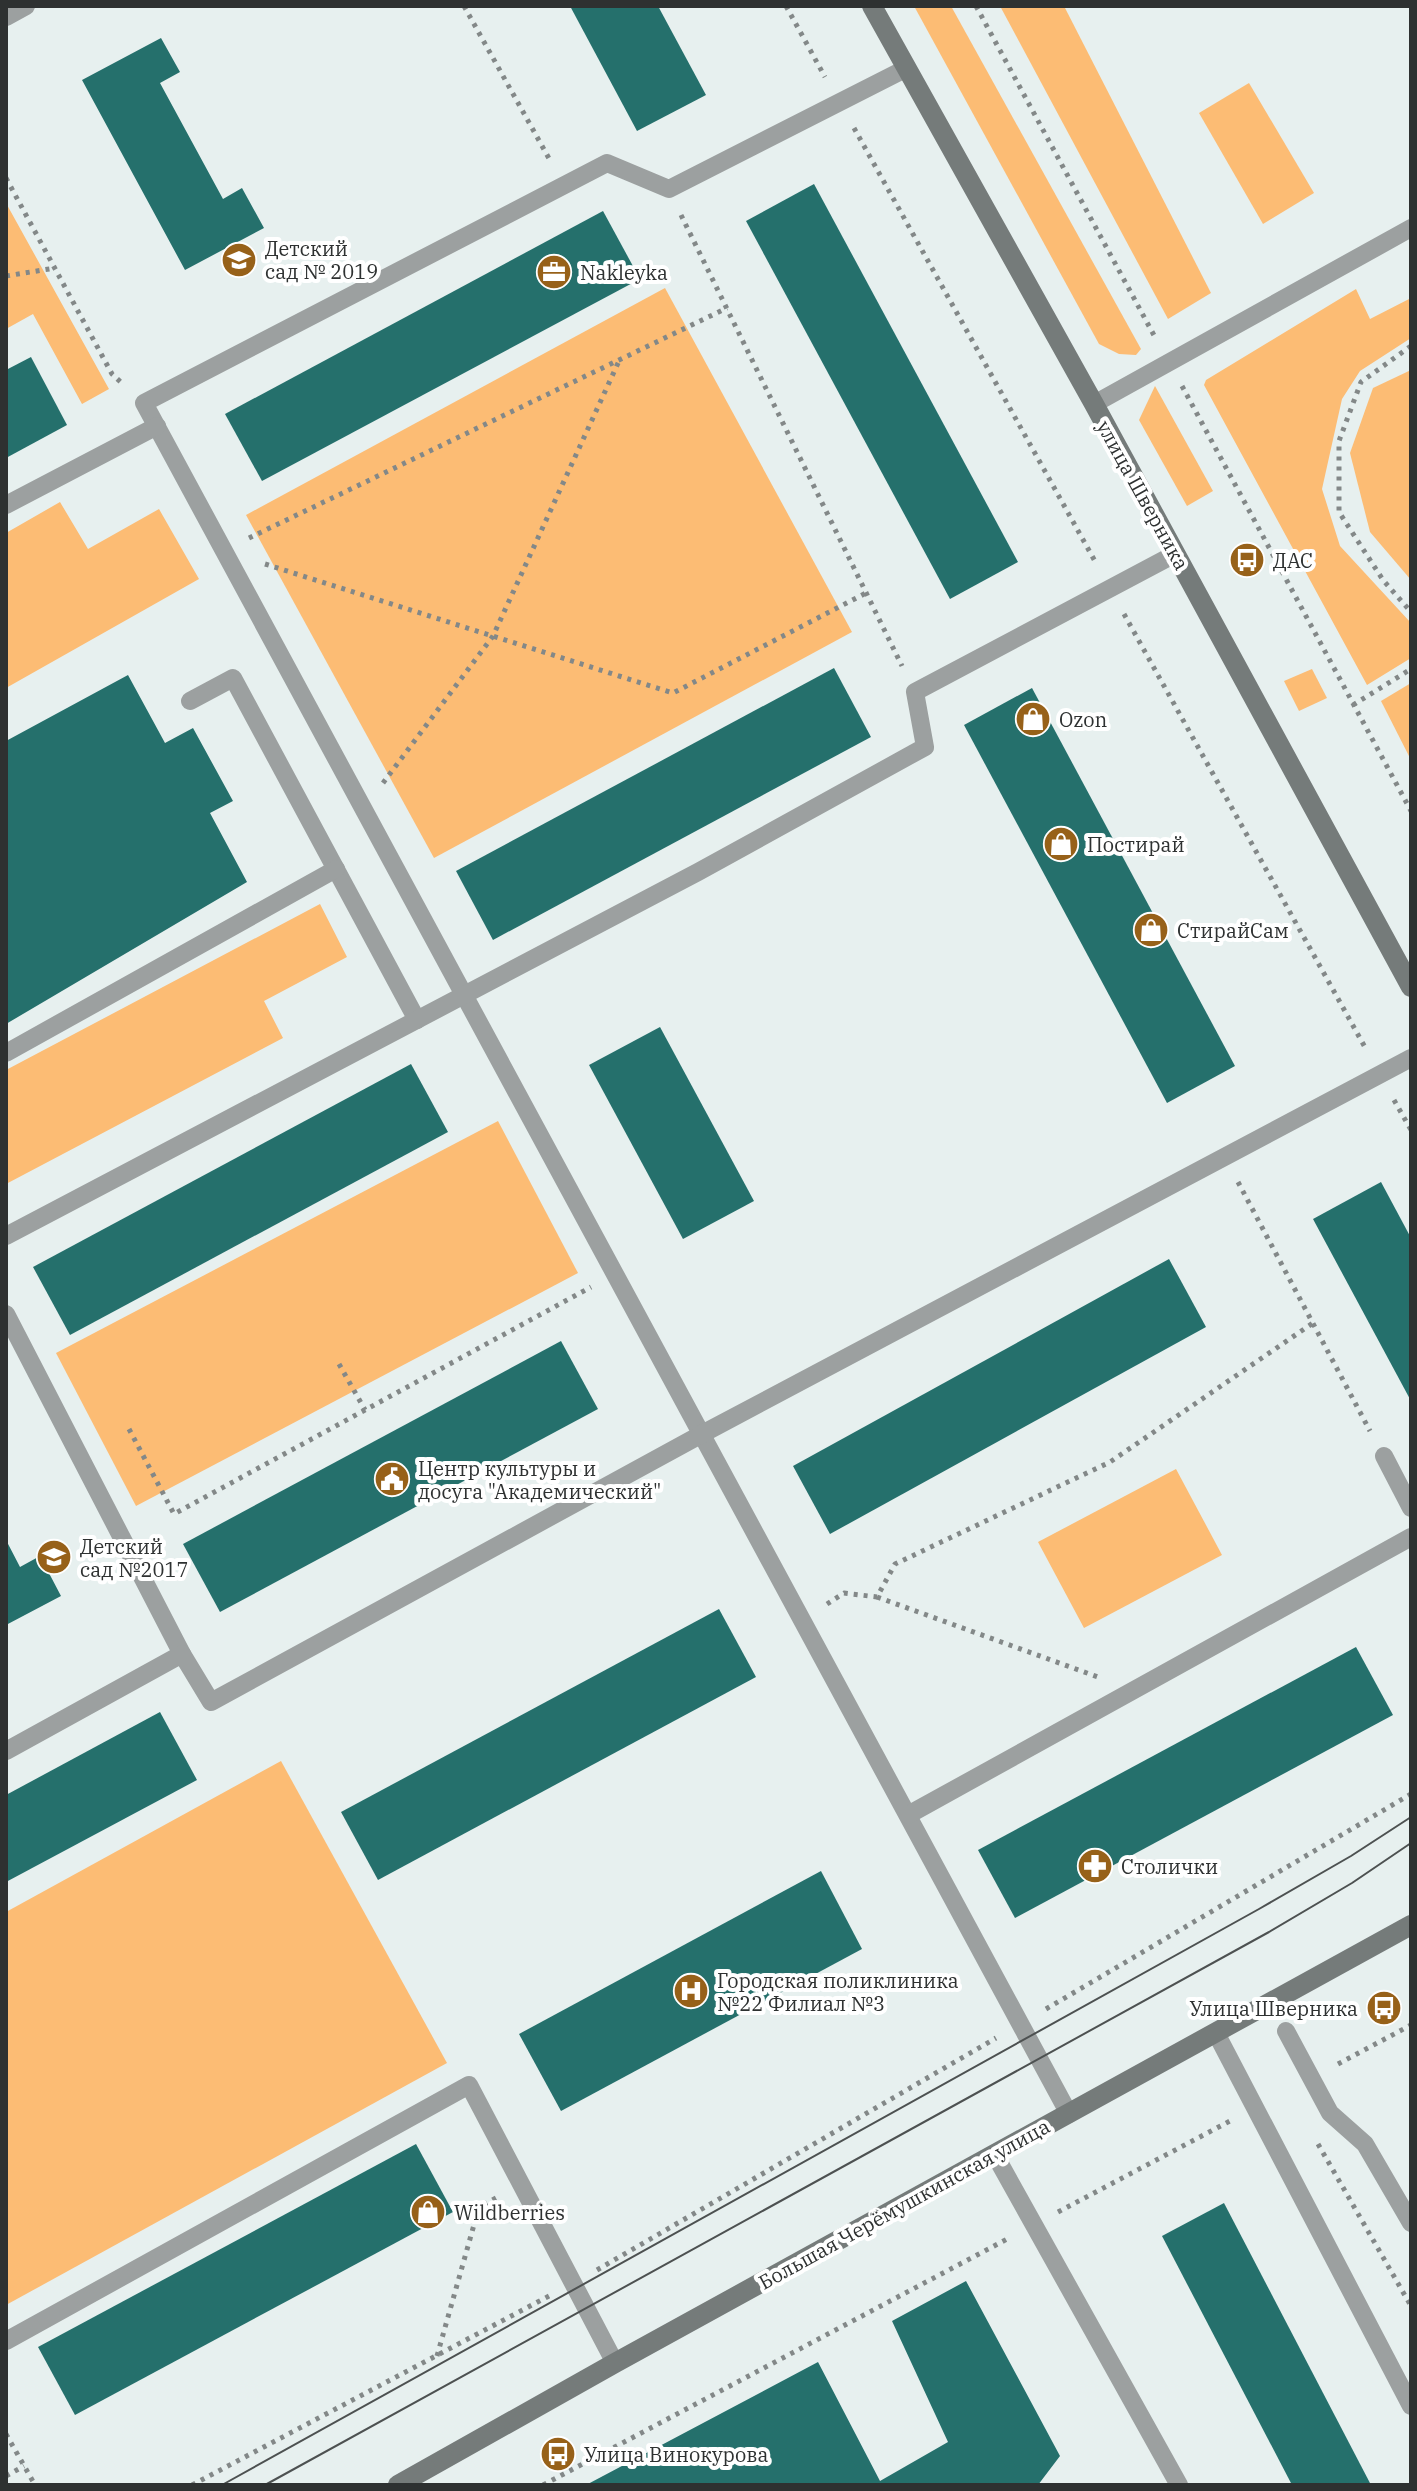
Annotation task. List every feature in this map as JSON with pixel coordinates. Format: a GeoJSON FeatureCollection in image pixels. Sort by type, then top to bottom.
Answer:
{"type":"FeatureCollection","features":[{"type":"Feature","properties":{"kind":"main road","name":"улица Шверника"},"geometry":{"type":"LineString","coordinates":[[872,6],[1094,404],[1411,987]]}},
{"type":"Feature","properties":{"kind":"main road","name":"Большая Черёмушкинская улица"},"geometry":{"type":"LineString","coordinates":[[398,2485],[1411,1925]]}},
{"type":"Feature","properties":{"kind":"lane"},"geometry":{"type":"LineString","coordinates":[[6,17],[26,6]]}},
{"type":"Feature","properties":{"kind":"lane"},"geometry":{"type":"LineString","coordinates":[[907,68],[669,189],[607,163],[144,403],[1069,2114]]}},
{"type":"Feature","properties":{"kind":"lane"},"geometry":{"type":"LineString","coordinates":[[1094,404],[1411,228]]}},
{"type":"Feature","properties":{"kind":"lane"},"geometry":{"type":"LineString","coordinates":[[6,505],[157,426]]}},
{"type":"Feature","properties":{"kind":"lane"},"geometry":{"type":"LineString","coordinates":[[6,1236],[925,747],[915,692],[1175,554]]}},
{"type":"Feature","properties":{"kind":"lane"},"geometry":{"type":"LineString","coordinates":[[190,701],[233,678],[417,1020]]}},
{"type":"Feature","properties":{"kind":"lane"},"geometry":{"type":"LineString","coordinates":[[6,1053],[336,869]]}},
{"type":"Feature","properties":{"kind":"lane"},"geometry":{"type":"LineString","coordinates":[[6,1314],[182,1654],[211,1702],[702,1434],[1411,1058]]}},
{"type":"Feature","properties":{"kind":"lane"},"geometry":{"type":"LineString","coordinates":[[1384,1456],[1411,1508]]}},
{"type":"Feature","properties":{"kind":"lane"},"geometry":{"type":"LineString","coordinates":[[908,1815],[1411,1537]]}},
{"type":"Feature","properties":{"kind":"lane"},"geometry":{"type":"LineString","coordinates":[[6,1751],[182,1654]]}},
{"type":"Feature","properties":{"kind":"lane"},"geometry":{"type":"LineString","coordinates":[[1286,2031],[1330,2113],[1365,2144],[1411,2223]]}},
{"type":"Feature","properties":{"kind":"lane"},"geometry":{"type":"LineString","coordinates":[[1216,2033],[1411,2406]]}},
{"type":"Feature","properties":{"kind":"lane"},"geometry":{"type":"LineString","coordinates":[[6,2341],[469,2085],[615,2363]]}},
{"type":"Feature","properties":{"kind":"lane"},"geometry":{"type":"LineString","coordinates":[[995,2155],[1179,2485]]}},
{"type":"Feature","properties":{"kind":"path"},"geometry":{"type":"LineString","coordinates":[[464,6],[564,185]]}},
{"type":"Feature","properties":{"kind":"path"},"geometry":{"type":"LineString","coordinates":[[976,6],[1411,811]]}},
{"type":"Feature","properties":{"kind":"path"},"geometry":{"type":"LineString","coordinates":[[6,178],[112,374],[144,403]]}},
{"type":"Feature","properties":{"kind":"path"},"geometry":{"type":"LineString","coordinates":[[669,189],[915,692]]}},
{"type":"Feature","properties":{"kind":"path"},"geometry":{"type":"LineString","coordinates":[[6,276],[55,268]]}},
{"type":"Feature","properties":{"kind":"path"},"geometry":{"type":"LineString","coordinates":[[223,551],[727,308]]}},
{"type":"Feature","properties":{"kind":"path"},"geometry":{"type":"LineString","coordinates":[[1411,346],[1361,382],[1339,441],[1339,512],[1383,580],[1411,612]]}},
{"type":"Feature","properties":{"kind":"path"},"geometry":{"type":"LineString","coordinates":[[363,809],[493,636],[619,360]]}},
{"type":"Feature","properties":{"kind":"path"},"geometry":{"type":"LineString","coordinates":[[223,551],[673,693],[866,593]]}},
{"type":"Feature","properties":{"kind":"path"},"geometry":{"type":"LineString","coordinates":[[1353,705],[1411,669]]}},
{"type":"Feature","properties":{"kind":"path"},"geometry":{"type":"LineString","coordinates":[[1225,1156],[1384,1456]]}},
{"type":"Feature","properties":{"kind":"path"},"geometry":{"type":"LineString","coordinates":[[129,1429],[174,1514],[616,1274]]}},
{"type":"Feature","properties":{"kind":"path"},"geometry":{"type":"LineString","coordinates":[[877,1597],[895,1564],[1110,1462],[1313,1323]]}},
{"type":"Feature","properties":{"kind":"path"},"geometry":{"type":"LineString","coordinates":[[339,1364],[365,1410]]}},
{"type":"Feature","properties":{"kind":"path"},"geometry":{"type":"LineString","coordinates":[[802,1618],[844,1593],[877,1597],[1134,1690]]}},
{"type":"Feature","properties":{"kind":"path"},"geometry":{"type":"LineString","coordinates":[[192,2485],[573,2284],[1411,1794]]}},
{"type":"Feature","properties":{"kind":"path"},"geometry":{"type":"LineString","coordinates":[[1311,2078],[1411,2025]]}},
{"type":"Feature","properties":{"kind":"path"},"geometry":{"type":"LineString","coordinates":[[543,2485],[1255,2108]]}},
{"type":"Feature","properties":{"kind":"path"},"geometry":{"type":"LineString","coordinates":[[1311,2131],[1411,2306]]}},
{"type":"Feature","properties":{"kind":"path"},"geometry":{"type":"LineString","coordinates":[[437,2356],[479,2207],[521,2185]]}},
{"type":"Feature","properties":{"kind":"path"},"geometry":{"type":"LineString","coordinates":[[6,2434],[35,2485]]}},
{"type":"Feature","properties":{"kind":"path"},"geometry":{"type":"LineString","coordinates":[[6,2476],[24,2466]]}},
{"type":"Feature","properties":{"kind":"shaded area"},"geometry":{"type":"Polygon","coordinates":[[[914,6],[951,6],[1141,349],[1136,355],[1119,354],[1099,344],[914,6]]]}},
{"type":"Feature","properties":{"kind":"shaded area"},"geometry":{"type":"Polygon","coordinates":[[[1000,6],[1064,6],[1211,293],[1168,319],[1000,6]]]}},
{"type":"Feature","properties":{"kind":"shaded area"},"geometry":{"type":"Polygon","coordinates":[[[1249,83],[1314,193],[1263,224],[1199,113],[1249,83]]]}},
{"type":"Feature","properties":{"kind":"shaded area"},"geometry":{"type":"Polygon","coordinates":[[[6,203],[109,389],[82,404],[33,314],[6,329],[6,203]]]}},
{"type":"Feature","properties":{"kind":"shaded area"},"geometry":{"type":"Polygon","coordinates":[[[665,288],[852,632],[434,858],[246,515],[665,288]]]}},
{"type":"Feature","properties":{"kind":"shaded area"},"geometry":{"type":"Polygon","coordinates":[[[1356,289],[1370,319],[1411,298],[1411,338],[1360,371],[1342,399],[1322,489],[1340,546],[1411,623],[1411,658],[1367,685],[1204,385],[1206,380],[1356,289]]]}},
{"type":"Feature","properties":{"kind":"shaded area"},"geometry":{"type":"Polygon","coordinates":[[[1411,370],[1411,580],[1370,532],[1350,453],[1373,388],[1411,370]]]}},
{"type":"Feature","properties":{"kind":"shaded area"},"geometry":{"type":"Polygon","coordinates":[[[1155,386],[1213,491],[1187,506],[1139,420],[1155,386]]]}},
{"type":"Feature","properties":{"kind":"shaded area"},"geometry":{"type":"Polygon","coordinates":[[[60,502],[88,549],[159,509],[199,579],[6,688],[6,533],[60,502]]]}},
{"type":"Feature","properties":{"kind":"shaded area"},"geometry":{"type":"Polygon","coordinates":[[[1312,669],[1327,698],[1299,711],[1284,681],[1312,669]]]}},
{"type":"Feature","properties":{"kind":"shaded area"},"geometry":{"type":"Polygon","coordinates":[[[1411,683],[1411,760],[1381,701],[1411,683]]]}},
{"type":"Feature","properties":{"kind":"shaded area"},"geometry":{"type":"Polygon","coordinates":[[[320,904],[347,957],[264,1001],[283,1038],[6,1184],[6,1070],[320,904]]]}},
{"type":"Feature","properties":{"kind":"shaded area"},"geometry":{"type":"Polygon","coordinates":[[[498,1121],[578,1273],[136,1506],[56,1353],[498,1121]]]}},
{"type":"Feature","properties":{"kind":"shaded area"},"geometry":{"type":"Polygon","coordinates":[[[1176,1469],[1222,1555],[1084,1628],[1038,1542],[1176,1469]]]}},
{"type":"Feature","properties":{"kind":"shaded area"},"geometry":{"type":"Polygon","coordinates":[[[281,1761],[447,2063],[6,2305],[6,1912],[281,1761]]]}},
{"type":"Feature","properties":{"kind":"building"},"geometry":{"type":"Polygon","coordinates":[[[570,6],[658,6],[706,95],[637,131],[570,6]]]}},
{"type":"Feature","properties":{"kind":"building"},"geometry":{"type":"Polygon","coordinates":[[[161,38],[180,72],[160,83],[223,199],[242,188],[264,228],[185,270],[82,80],[161,38]]]}},
{"type":"Feature","properties":{"kind":"building"},"geometry":{"type":"Polygon","coordinates":[[[814,184],[1018,562],[950,599],[746,221],[814,184]]]}},
{"type":"Feature","properties":{"kind":"building"},"geometry":{"type":"Polygon","coordinates":[[[603,211],[640,279],[262,481],[225,414],[603,211]]]}},
{"type":"Feature","properties":{"kind":"building"},"geometry":{"type":"Polygon","coordinates":[[[31,357],[67,425],[6,458],[6,370],[31,357]]]}},
{"type":"Feature","properties":{"kind":"building"},"geometry":{"type":"Polygon","coordinates":[[[834,668],[871,737],[493,940],[456,871],[834,668]]]}},
{"type":"Feature","properties":{"kind":"building"},"geometry":{"type":"Polygon","coordinates":[[[128,675],[165,743],[193,728],[233,801],[210,813],[247,882],[6,1024],[6,741],[128,675]]]}},
{"type":"Feature","properties":{"kind":"building"},"geometry":{"type":"Polygon","coordinates":[[[1032,688],[1235,1066],[1167,1103],[964,725],[1032,688]]]}},
{"type":"Feature","properties":{"kind":"building"},"geometry":{"type":"Polygon","coordinates":[[[660,1027],[754,1201],[683,1239],[589,1065],[660,1027]]]}},
{"type":"Feature","properties":{"kind":"building"},"geometry":{"type":"Polygon","coordinates":[[[411,1064],[448,1132],[70,1335],[33,1267],[411,1064]]]}},
{"type":"Feature","properties":{"kind":"building"},"geometry":{"type":"Polygon","coordinates":[[[1381,1182],[1411,1238],[1411,1401],[1313,1219],[1381,1182]]]}},
{"type":"Feature","properties":{"kind":"building"},"geometry":{"type":"Polygon","coordinates":[[[1169,1259],[1206,1327],[830,1534],[793,1466],[1169,1259]]]}},
{"type":"Feature","properties":{"kind":"building"},"geometry":{"type":"Polygon","coordinates":[[[561,1341],[598,1409],[220,1612],[183,1544],[561,1341]]]}},
{"type":"Feature","properties":{"kind":"building"},"geometry":{"type":"Polygon","coordinates":[[[6,1540],[20,1567],[40,1556],[61,1596],[6,1625],[6,1540]]]}},
{"type":"Feature","properties":{"kind":"building"},"geometry":{"type":"Polygon","coordinates":[[[719,1609],[756,1677],[378,1880],[341,1812],[719,1609]]]}},
{"type":"Feature","properties":{"kind":"building"},"geometry":{"type":"Polygon","coordinates":[[[1356,1647],[1393,1715],[1015,1918],[978,1850],[1356,1647]]]}},
{"type":"Feature","properties":{"kind":"building"},"geometry":{"type":"Polygon","coordinates":[[[160,1712],[197,1780],[6,1882],[6,1795],[160,1712]]]}},
{"type":"Feature","properties":{"kind":"building","name":"Городская поликлиника №22 Филиал №3"},"geometry":{"type":"Polygon","coordinates":[[[821,1871],[862,1949],[561,2111],[519,2034],[821,1871]]]}},
{"type":"Feature","properties":{"kind":"building"},"geometry":{"type":"Polygon","coordinates":[[[416,2144],[453,2212],[75,2415],[38,2347],[416,2144]]]}},
{"type":"Feature","properties":{"kind":"building"},"geometry":{"type":"Polygon","coordinates":[[[1224,2203],[1371,2485],[1292,2485],[1162,2236],[1224,2203]]]}},
{"type":"Feature","properties":{"kind":"building"},"geometry":{"type":"Polygon","coordinates":[[[966,2281],[1060,2456],[1038,2485],[586,2485],[818,2362],[880,2481],[948,2442],[892,2321],[966,2281]]]}},
{"type":"Feature","properties":{"kind":"tram line"},"geometry":{"type":"LineString","coordinates":[[222,2485],[1259,1909],[1411,1817]]}},
{"type":"Feature","properties":{"kind":"tram line"},"geometry":{"type":"LineString","coordinates":[[265,2485],[1269,1932],[1352,1883],[1411,1843]]}},
{"type":"Feature","properties":{"kind":"place","name":"Детский сад № 2019"},"geometry":{"type":"Point","coordinates":[239,260]}},
{"type":"Feature","properties":{"kind":"place","name":"Nakleyka"},"geometry":{"type":"Point","coordinates":[554,272]}},
{"type":"Feature","properties":{"kind":"place","name":"ДАС"},"geometry":{"type":"Point","coordinates":[1247,560]}},
{"type":"Feature","properties":{"kind":"place","name":"Ozon"},"geometry":{"type":"Point","coordinates":[1033,719]}},
{"type":"Feature","properties":{"kind":"place","name":"Постирай"},"geometry":{"type":"Point","coordinates":[1061,844]}},
{"type":"Feature","properties":{"kind":"place","name":"СтирайСам"},"geometry":{"type":"Point","coordinates":[1151,930]}},
{"type":"Feature","properties":{"kind":"place","name":"Центр культуры и досуга \"Академический\""},"geometry":{"type":"Point","coordinates":[392,1479]}},
{"type":"Feature","properties":{"kind":"place","name":"Детский сад №2017"},"geometry":{"type":"Point","coordinates":[54,1557]}},
{"type":"Feature","properties":{"kind":"place","name":"Столички"},"geometry":{"type":"Point","coordinates":[1095,1866]}},
{"type":"Feature","properties":{"kind":"place","name":"Городская поликлиника №22 Филиал №3"},"geometry":{"type":"Point","coordinates":[691,1991]}},
{"type":"Feature","properties":{"kind":"place","name":"Улица Шверника"},"geometry":{"type":"Point","coordinates":[1384,2008]}},
{"type":"Feature","properties":{"kind":"place","name":"Wildberries"},"geometry":{"type":"Point","coordinates":[428,2212]}},
{"type":"Feature","properties":{"kind":"place","name":"Улица Винокурова"},"geometry":{"type":"Point","coordinates":[558,2454]}}]}
